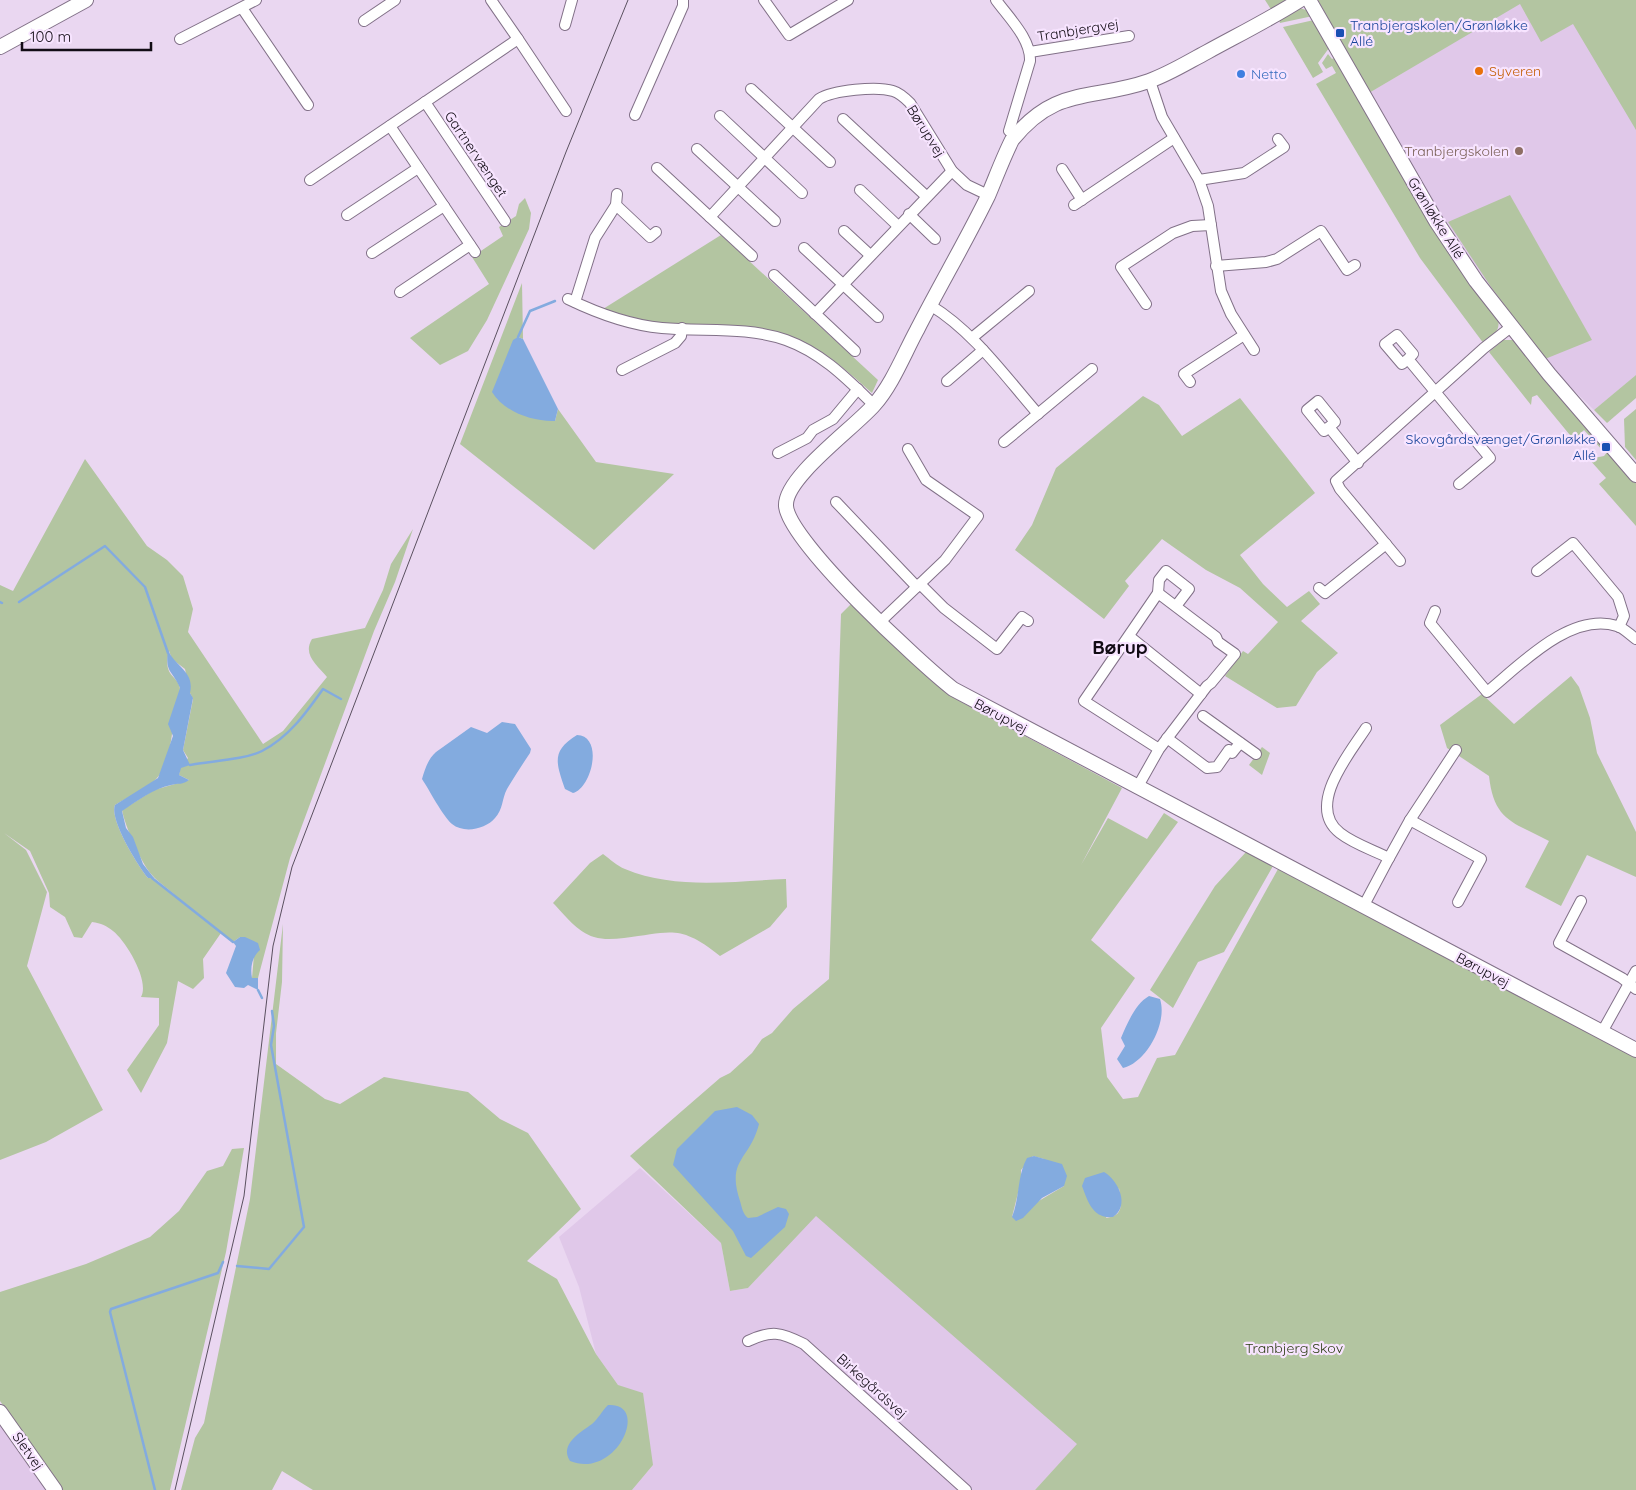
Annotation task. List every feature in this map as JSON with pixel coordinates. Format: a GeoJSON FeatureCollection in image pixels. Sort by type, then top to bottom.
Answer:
{"type":"FeatureCollection","features":[{"type":"Feature","properties":{"kind":"street"},"geometry":{"type":"LineString","coordinates":[[35,28],[75,0]]}},
{"type":"Feature","properties":{"kind":"street"},"geometry":{"type":"LineString","coordinates":[[0,47],[86,0]]}},
{"type":"Feature","properties":{"kind":"street"},"geometry":{"type":"LineString","coordinates":[[180,39],[256,0]]}},
{"type":"Feature","properties":{"kind":"street"},"geometry":{"type":"LineString","coordinates":[[364,21],[395,0]]}},
{"type":"Feature","properties":{"kind":"street"},"geometry":{"type":"LineString","coordinates":[[491,0],[566,111]]}},
{"type":"Feature","properties":{"kind":"street"},"geometry":{"type":"LineString","coordinates":[[565,26],[572,0]]}},
{"type":"Feature","properties":{"kind":"street"},"geometry":{"type":"LineString","coordinates":[[635,116],[683,6],[683,0]]}},
{"type":"Feature","properties":{"kind":"street"},"geometry":{"type":"LineString","coordinates":[[764,0],[789,35],[848,0]]}},
{"type":"Feature","properties":{"kind":"street","name":"Tranbjergvej"},"geometry":{"type":"LineString","coordinates":[[996,0],[1025,40],[1030,52],[1030,61],[1008,131]]}},
{"type":"Feature","properties":{"kind":"street","name":"Børupvej"},"geometry":{"type":"LineString","coordinates":[[1300,0],[1150,81],[1072,98],[1052,105],[1034,116],[1012,140],[988,195],[886,387],[874,405],[796,480],[790,489],[786,505],[790,522],[801,538],[880,622],[931,672],[953,690],[1636,1050]]}},
{"type":"Feature","properties":{"kind":"street","name":"Grønløkke Allé"},"geometry":{"type":"LineString","coordinates":[[1309,0],[1436,222],[1511,327],[1636,475]]}},
{"type":"Feature","properties":{"kind":"street"},"geometry":{"type":"LineString","coordinates":[[242,8],[308,105]]}},
{"type":"Feature","properties":{"kind":"street"},"geometry":{"type":"LineString","coordinates":[[557,9],[568,12]]}},
{"type":"Feature","properties":{"kind":"street","name":"Tranbjergvej"},"geometry":{"type":"LineString","coordinates":[[1030,52],[1129,36]]}},
{"type":"Feature","properties":{"kind":"street"},"geometry":{"type":"LineString","coordinates":[[310,180],[518,38]]}},
{"type":"Feature","properties":{"kind":"street"},"geometry":{"type":"LineString","coordinates":[[1150,81],[1159,109],[1199,180],[1208,206],[1216,266],[1225,302],[1254,350]]}},
{"type":"Feature","properties":{"kind":"street"},"geometry":{"type":"LineString","coordinates":[[751,89],[830,162]]}},
{"type":"Feature","properties":{"kind":"street","name":"Børupvej"},"geometry":{"type":"LineString","coordinates":[[710,217],[792,127],[826,94],[836,92],[896,92],[910,103],[952,171],[967,185],[988,195]]}},
{"type":"Feature","properties":{"kind":"street","name":"Gartnervænget"},"geometry":{"type":"LineString","coordinates":[[425,102],[505,221]]}},
{"type":"Feature","properties":{"kind":"street"},"geometry":{"type":"LineString","coordinates":[[720,116],[802,193]]}},
{"type":"Feature","properties":{"kind":"street"},"geometry":{"type":"LineString","coordinates":[[843,119],[926,196]]}},
{"type":"Feature","properties":{"kind":"street"},"geometry":{"type":"LineString","coordinates":[[390,126],[473,248],[400,292]]}},
{"type":"Feature","properties":{"kind":"street"},"geometry":{"type":"LineString","coordinates":[[1062,169],[1078,202],[1174,138]]}},
{"type":"Feature","properties":{"kind":"street"},"geometry":{"type":"LineString","coordinates":[[1199,180],[1244,173],[1284,147],[1278,139]]}},
{"type":"Feature","properties":{"kind":"street"},"geometry":{"type":"LineString","coordinates":[[697,149],[775,221]]}},
{"type":"Feature","properties":{"kind":"street"},"geometry":{"type":"LineString","coordinates":[[347,215],[418,168]]}},
{"type":"Feature","properties":{"kind":"street"},"geometry":{"type":"LineString","coordinates":[[657,168],[752,256]]}},
{"type":"Feature","properties":{"kind":"street","name":"Børupvej"},"geometry":{"type":"LineString","coordinates":[[815,314],[952,171]]}},
{"type":"Feature","properties":{"kind":"street"},"geometry":{"type":"LineString","coordinates":[[860,190],[898,226]]}},
{"type":"Feature","properties":{"kind":"street"},"geometry":{"type":"LineString","coordinates":[[617,194],[616,205],[595,238],[571,301],[636,324],[745,331],[785,340],[830,364],[874,405]]}},
{"type":"Feature","properties":{"kind":"street"},"geometry":{"type":"LineString","coordinates":[[616,205],[650,237],[656,232]]}},
{"type":"Feature","properties":{"kind":"street"},"geometry":{"type":"LineString","coordinates":[[372,253],[444,206]]}},
{"type":"Feature","properties":{"kind":"street"},"geometry":{"type":"LineString","coordinates":[[909,214],[935,239]]}},
{"type":"Feature","properties":{"kind":"street"},"geometry":{"type":"LineString","coordinates":[[1146,304],[1121,267],[1172,233],[1192,226],[1211,224]]}},
{"type":"Feature","properties":{"kind":"street"},"geometry":{"type":"LineString","coordinates":[[844,230],[870,255]]}},
{"type":"Feature","properties":{"kind":"street"},"geometry":{"type":"LineString","coordinates":[[1216,266],[1266,262],[1277,259],[1321,231],[1347,270],[1355,265]]}},
{"type":"Feature","properties":{"kind":"street"},"geometry":{"type":"LineString","coordinates":[[804,248],[878,317]]}},
{"type":"Feature","properties":{"kind":"street"},"geometry":{"type":"LineString","coordinates":[[774,276],[855,351]]}},
{"type":"Feature","properties":{"kind":"street"},"geometry":{"type":"LineString","coordinates":[[972,338],[1029,291]]}},
{"type":"Feature","properties":{"kind":"street"},"geometry":{"type":"LineString","coordinates":[[930,305],[958,324],[972,338],[1038,414]]}},
{"type":"Feature","properties":{"kind":"street"},"geometry":{"type":"LineString","coordinates":[[1400,561],[1340,489],[1336,481],[1484,348],[1511,327]]}},
{"type":"Feature","properties":{"kind":"street"},"geometry":{"type":"LineString","coordinates":[[622,370],[675,343],[680,339],[682,328]]}},
{"type":"Feature","properties":{"kind":"street"},"geometry":{"type":"LineString","coordinates":[[1190,382],[1184,374],[1244,335]]}},
{"type":"Feature","properties":{"kind":"street"},"geometry":{"type":"LineString","coordinates":[[947,381],[983,350]]}},
{"type":"Feature","properties":{"kind":"street"},"geometry":{"type":"LineString","coordinates":[[1408,359],[1490,458],[1459,484]]}},
{"type":"Feature","properties":{"kind":"street"},"geometry":{"type":"LineString","coordinates":[[1004,442],[1092,369]]}},
{"type":"Feature","properties":{"kind":"street"},"geometry":{"type":"LineString","coordinates":[[778,453],[807,438],[814,430],[833,419],[858,389]]}},
{"type":"Feature","properties":{"kind":"street"},"geometry":{"type":"LineString","coordinates":[[1330,427],[1358,463]]}},
{"type":"Feature","properties":{"kind":"street"},"geometry":{"type":"LineString","coordinates":[[880,622],[945,560],[978,516],[926,480],[908,449]]}},
{"type":"Feature","properties":{"kind":"street"},"geometry":{"type":"LineString","coordinates":[[836,502],[944,608],[997,649],[1022,616],[1028,621]]}},
{"type":"Feature","properties":{"kind":"street"},"geometry":{"type":"LineString","coordinates":[[1537,571],[1573,543],[1618,597],[1624,616],[1619,626]]}},
{"type":"Feature","properties":{"kind":"street"},"geometry":{"type":"LineString","coordinates":[[1320,588],[1325,594],[1386,544]]}},
{"type":"Feature","properties":{"kind":"street"},"geometry":{"type":"LineString","coordinates":[[1159,749],[1084,701],[1130,637],[1131,630],[1158,593],[1159,580],[1166,571],[1189,589],[1176,606]]}},
{"type":"Feature","properties":{"kind":"street"},"geometry":{"type":"LineString","coordinates":[[1137,788],[1167,738],[1235,654],[1158,593]]}},
{"type":"Feature","properties":{"kind":"street"},"geometry":{"type":"LineString","coordinates":[[1435,611],[1430,623],[1487,692],[1543,646],[1568,631],[1592,624],[1619,626],[1636,639]]}},
{"type":"Feature","properties":{"kind":"street"},"geometry":{"type":"LineString","coordinates":[[1130,637],[1201,694]]}},
{"type":"Feature","properties":{"kind":"street"},"geometry":{"type":"LineString","coordinates":[[1203,716],[1256,754]]}},
{"type":"Feature","properties":{"kind":"street"},"geometry":{"type":"LineString","coordinates":[[1366,728],[1335,775],[1328,796],[1328,814],[1333,826],[1341,834],[1389,858]]}},
{"type":"Feature","properties":{"kind":"street"},"geometry":{"type":"LineString","coordinates":[[1167,738],[1207,768],[1217,766],[1229,750],[1232,753],[1240,743]]}},
{"type":"Feature","properties":{"kind":"street"},"geometry":{"type":"LineString","coordinates":[[1364,907],[1410,820],[1456,750]]}},
{"type":"Feature","properties":{"kind":"street"},"geometry":{"type":"LineString","coordinates":[[1410,820],[1481,859],[1458,902]]}},
{"type":"Feature","properties":{"kind":"street"},"geometry":{"type":"LineString","coordinates":[[1581,901],[1559,944],[1632,986]]}},
{"type":"Feature","properties":{"kind":"street"},"geometry":{"type":"LineString","coordinates":[[1602,1032],[1632,986],[1636,971]]}},
{"type":"Feature","properties":{"kind":"street","name":"Birkegårdsvej"},"geometry":{"type":"LineString","coordinates":[[748,1341],[764,1334],[777,1333],[804,1344],[966,1490]]}},
{"type":"Feature","properties":{"kind":"street","name":"Sletvej"},"geometry":{"type":"LineString","coordinates":[[0,1412],[56,1490]]}},
{"type":"Feature","properties":{"kind":"shaded area","name":"Tranbjergskolen"},"geometry":{"type":"Polygon","coordinates":[[[1475,0],[1520,4],[1573,24],[1636,22],[1636,375],[1594,410],[1551,368],[1495,295],[1437,209],[1369,93],[1488,22],[1475,0]]]}},
{"type":"Feature","properties":{"kind":"shaded area"},"geometry":{"type":"Polygon","coordinates":[[[640,1168],[721,1243],[730,1291],[748,1288],[816,1215],[1078,1444],[1035,1490],[632,1490],[653,1465],[618,1385],[596,1354],[579,1287],[559,1237],[640,1168]]]}},
{"type":"Feature","properties":{"kind":"shaded area"},"geometry":{"type":"Polygon","coordinates":[[[0,1422],[48,1490],[0,1490],[0,1422]]]}},
{"type":"Feature","properties":{"kind":"green space"},"geometry":{"type":"Polygon","coordinates":[[[1265,0],[1290,0],[1272,11],[1265,0]]]}},
{"type":"Feature","properties":{"kind":"green space"},"geometry":{"type":"Polygon","coordinates":[[[1318,0],[1636,0],[1636,130],[1573,24],[1541,42],[1520,4],[1369,93],[1318,0]]]}},
{"type":"Feature","properties":{"kind":"green space"},"geometry":{"type":"Polygon","coordinates":[[[1300,8],[1309,11],[1313,16],[1280,23],[1278,18],[1300,8]]]}},
{"type":"Feature","properties":{"kind":"green space"},"geometry":{"type":"Polygon","coordinates":[[[1314,20],[1329,48],[1318,63],[1323,72],[1313,78],[1283,27],[1314,20]]]}},
{"type":"Feature","properties":{"kind":"green space"},"geometry":{"type":"Polygon","coordinates":[[[1328,54],[1332,59],[1334,58],[1498,319],[1497,330],[1484,344],[1420,258],[1316,84],[1336,73],[1332,66],[1326,69],[1322,63],[1328,54]]]}},
{"type":"Feature","properties":{"kind":"green space"},"geometry":{"type":"Polygon","coordinates":[[[1510,195],[1592,340],[1545,359],[1491,287],[1448,222],[1510,195]]]}},
{"type":"Feature","properties":{"kind":"green space"},"geometry":{"type":"Polygon","coordinates":[[[525,198],[531,213],[529,229],[487,320],[468,351],[440,365],[410,338],[489,284],[472,257],[503,236],[499,227],[516,216],[519,204],[525,198]]]}},
{"type":"Feature","properties":{"kind":"green space"},"geometry":{"type":"Polygon","coordinates":[[[721,235],[878,380],[872,393],[815,348],[777,332],[743,327],[655,322],[603,309],[721,235]]]}},
{"type":"Feature","properties":{"kind":"green space"},"geometry":{"type":"Polygon","coordinates":[[[522,283],[523,339],[518,337],[555,421],[558,409],[596,462],[674,474],[594,550],[460,444],[522,283]]]}},
{"type":"Feature","properties":{"kind":"green space"},"geometry":{"type":"Polygon","coordinates":[[[1503,340],[1514,340],[1606,449],[1604,452],[1584,430],[1574,440],[1537,395],[1532,397],[1531,405],[1489,352],[1503,340]]]}},
{"type":"Feature","properties":{"kind":"green space"},"geometry":{"type":"Polygon","coordinates":[[[1636,375],[1636,398],[1607,423],[1594,410],[1636,375]]]}},
{"type":"Feature","properties":{"kind":"green space"},"geometry":{"type":"Polygon","coordinates":[[[1143,396],[1159,405],[1182,436],[1240,398],[1315,493],[1240,555],[1263,584],[1287,607],[1309,591],[1320,604],[1301,621],[1338,653],[1317,672],[1296,706],[1277,708],[1225,676],[1243,651],[1248,654],[1278,622],[1240,588],[1206,570],[1162,539],[1125,581],[1129,586],[1104,619],[1015,550],[1032,525],[1056,468],[1143,396]]]}},
{"type":"Feature","properties":{"kind":"green space"},"geometry":{"type":"Polygon","coordinates":[[[1636,409],[1636,460],[1625,447],[1624,419],[1636,409]]]}},
{"type":"Feature","properties":{"kind":"green space"},"geometry":{"type":"Polygon","coordinates":[[[1609,450],[1636,482],[1636,526],[1599,484],[1606,478],[1589,459],[1604,456],[1609,450]]]}},
{"type":"Feature","properties":{"kind":"green space"},"geometry":{"type":"Polygon","coordinates":[[[85,459],[147,546],[167,560],[183,576],[193,609],[188,632],[263,744],[283,731],[327,677],[310,655],[309,645],[312,639],[365,628],[383,590],[391,564],[413,529],[395,582],[374,631],[290,858],[258,978],[252,978],[254,955],[240,937],[233,942],[221,933],[203,959],[204,978],[193,989],[178,981],[167,1043],[141,1093],[127,1070],[159,1025],[159,998],[141,997],[143,990],[140,972],[124,943],[111,929],[92,922],[82,938],[74,937],[65,917],[50,907],[49,893],[30,851],[4,833],[26,850],[47,892],[27,966],[103,1110],[46,1142],[0,1160],[0,585],[13,591],[85,459]],[[169,651],[167,660],[169,671],[179,684],[180,689],[166,763],[153,782],[115,805],[114,812],[120,831],[143,872],[148,878],[152,878],[176,896],[155,878],[143,862],[126,825],[122,810],[154,790],[189,780],[179,775],[180,768],[188,758],[183,750],[193,699],[185,669],[172,659],[169,651]]]}},
{"type":"Feature","properties":{"kind":"green space","name":"Tranbjerg Skov"},"geometry":{"type":"Polygon","coordinates":[[[852,603],[929,679],[954,698],[1122,788],[1081,865],[1108,818],[1147,839],[1164,813],[1178,822],[1091,940],[1135,978],[1101,1028],[1107,1077],[1123,1099],[1138,1097],[1157,1058],[1175,1055],[1278,869],[1636,1058],[1636,1490],[1035,1490],[1077,1444],[816,1216],[748,1288],[730,1291],[721,1243],[630,1156],[720,1078],[730,1073],[752,1053],[762,1039],[772,1033],[793,1009],[829,979],[841,614],[852,603]],[[1033,1156],[1021,1170],[1021,1181],[1012,1217],[1064,1186],[1044,1159],[1033,1156]],[[1119,1188],[1106,1218],[1112,1217],[1119,1212],[1121,1204],[1119,1188]]]}},
{"type":"Feature","properties":{"kind":"green space"},"geometry":{"type":"Polygon","coordinates":[[[1571,676],[1579,687],[1590,718],[1597,753],[1636,832],[1636,877],[1587,855],[1561,906],[1525,887],[1549,841],[1507,818],[1495,802],[1489,776],[1447,748],[1440,725],[1482,694],[1514,724],[1571,676]]]}},
{"type":"Feature","properties":{"kind":"green space"},"geometry":{"type":"Polygon","coordinates":[[[1262,747],[1270,753],[1262,775],[1249,765],[1262,747]]]}},
{"type":"Feature","properties":{"kind":"green space"},"geometry":{"type":"Polygon","coordinates":[[[1246,852],[1273,866],[1224,952],[1198,962],[1173,1008],[1150,990],[1215,886],[1246,852]]]}},
{"type":"Feature","properties":{"kind":"green space"},"geometry":{"type":"Polygon","coordinates":[[[603,854],[625,869],[644,876],[664,880],[705,883],[786,879],[787,907],[770,927],[720,956],[695,939],[675,933],[613,939],[594,937],[577,927],[553,903],[590,863],[603,854]]]}},
{"type":"Feature","properties":{"kind":"green space"},"geometry":{"type":"Polygon","coordinates":[[[283,924],[282,982],[276,1033],[276,1064],[325,1099],[340,1104],[384,1077],[468,1092],[500,1119],[528,1133],[581,1209],[527,1261],[557,1279],[596,1354],[618,1385],[643,1393],[653,1465],[632,1490],[313,1490],[282,1471],[272,1490],[181,1490],[195,1438],[204,1423],[250,1199],[283,924]]]}},
{"type":"Feature","properties":{"kind":"green space"},"geometry":{"type":"Polygon","coordinates":[[[244,1148],[226,1252],[170,1490],[63,1490],[0,1401],[0,1292],[86,1264],[150,1237],[179,1211],[207,1171],[223,1166],[232,1149],[244,1148]]]}},
{"type":"Feature","properties":{"kind":"water"},"geometry":{"type":"Polygon","coordinates":[[[518,337],[523,339],[558,409],[555,421],[529,418],[511,410],[497,399],[492,392],[513,340],[518,337]]]}},
{"type":"Feature","properties":{"kind":"water"},"geometry":{"type":"Polygon","coordinates":[[[168,650],[190,679],[190,693],[193,698],[183,750],[190,765],[181,768],[179,775],[189,780],[158,789],[122,811],[126,828],[133,837],[143,864],[154,878],[148,878],[120,831],[114,812],[115,805],[158,778],[173,736],[168,724],[180,688],[168,668],[168,650]]]}},
{"type":"Feature","properties":{"kind":"water"},"geometry":{"type":"Polygon","coordinates":[[[502,722],[515,724],[531,749],[530,753],[507,789],[500,811],[495,818],[486,825],[475,829],[457,827],[444,815],[422,779],[427,764],[436,752],[471,727],[487,733],[502,722]]]}},
{"type":"Feature","properties":{"kind":"water"},"geometry":{"type":"Polygon","coordinates":[[[577,735],[585,738],[593,752],[590,773],[580,789],[573,793],[565,789],[559,772],[558,758],[559,752],[563,747],[577,735]]]}},
{"type":"Feature","properties":{"kind":"water"},"geometry":{"type":"Polygon","coordinates":[[[240,937],[245,937],[258,943],[260,950],[253,959],[251,970],[252,978],[258,978],[258,990],[248,985],[244,988],[235,987],[226,973],[236,946],[233,942],[240,937]]]}},
{"type":"Feature","properties":{"kind":"water"},"geometry":{"type":"Polygon","coordinates":[[[1149,996],[1160,999],[1162,1009],[1158,1030],[1153,1041],[1140,1058],[1132,1065],[1123,1068],[1117,1059],[1125,1046],[1121,1038],[1136,1009],[1149,996]]]}},
{"type":"Feature","properties":{"kind":"water"},"geometry":{"type":"Polygon","coordinates":[[[737,1107],[752,1115],[759,1124],[755,1136],[737,1168],[736,1187],[744,1213],[748,1218],[757,1217],[778,1207],[786,1209],[789,1214],[785,1227],[751,1258],[746,1256],[733,1231],[673,1165],[677,1149],[715,1111],[737,1107]]]}},
{"type":"Feature","properties":{"kind":"water"},"geometry":{"type":"Polygon","coordinates":[[[1034,1156],[1062,1164],[1067,1176],[1064,1186],[1042,1198],[1023,1218],[1016,1221],[1012,1217],[1022,1172],[1027,1158],[1034,1156]]]}},
{"type":"Feature","properties":{"kind":"water"},"geometry":{"type":"Polygon","coordinates":[[[1104,1172],[1118,1187],[1122,1200],[1121,1207],[1113,1217],[1101,1215],[1092,1208],[1082,1186],[1085,1178],[1104,1172]]]}},
{"type":"Feature","properties":{"kind":"water"},"geometry":{"type":"Polygon","coordinates":[[[608,1405],[621,1407],[627,1415],[627,1426],[623,1439],[614,1451],[602,1460],[587,1464],[570,1461],[567,1455],[569,1444],[594,1422],[608,1405]]]}},
{"type":"Feature","properties":{"kind":"waterway"},"geometry":{"type":"LineString","coordinates":[[518,337],[530,311],[555,301]]}},
{"type":"Feature","properties":{"kind":"waterway"},"geometry":{"type":"LineString","coordinates":[[19,602],[105,546],[145,587],[168,653]]}},
{"type":"Feature","properties":{"kind":"waterway"},"geometry":{"type":"LineString","coordinates":[[190,765],[237,758],[262,751],[289,732],[323,689],[341,699]]}},
{"type":"Feature","properties":{"kind":"waterway"},"geometry":{"type":"LineString","coordinates":[[152,878],[233,942]]}},
{"type":"Feature","properties":{"kind":"waterway"},"geometry":{"type":"LineString","coordinates":[[258,990],[262,998]]}},
{"type":"Feature","properties":{"kind":"waterway"},"geometry":{"type":"LineString","coordinates":[[237,1266],[269,1269],[304,1227],[271,1045],[274,1026],[272,1011]]}},
{"type":"Feature","properties":{"kind":"waterway"},"geometry":{"type":"LineString","coordinates":[[155,1490],[110,1312],[111,1309],[218,1273],[223,1262]]}},
{"type":"Feature","properties":{"kind":"tram line"},"geometry":{"type":"LineString","coordinates":[[175,1490],[244,1196],[273,946],[292,867],[566,152],[628,0]]}},
{"type":"Feature","properties":{"kind":"place","name":"Tranbjergskolen/Grønløkke Allé"},"geometry":{"type":"Point","coordinates":[1340,33]}},
{"type":"Feature","properties":{"kind":"place","name":"Syveren"},"geometry":{"type":"Point","coordinates":[1479,71]}},
{"type":"Feature","properties":{"kind":"place","name":"Netto"},"geometry":{"type":"Point","coordinates":[1241,74]}},
{"type":"Feature","properties":{"kind":"place","name":"Tranbjergskolen"},"geometry":{"type":"Point","coordinates":[1519,151]}},
{"type":"Feature","properties":{"kind":"place","name":"Skovgårdsvænget/Grønløkke Allé"},"geometry":{"type":"Point","coordinates":[1606,447]}},
{"type":"Feature","properties":{"kind":"district","name":"Børup"},"geometry":{"type":"Point","coordinates":[1120,647]}}]}
